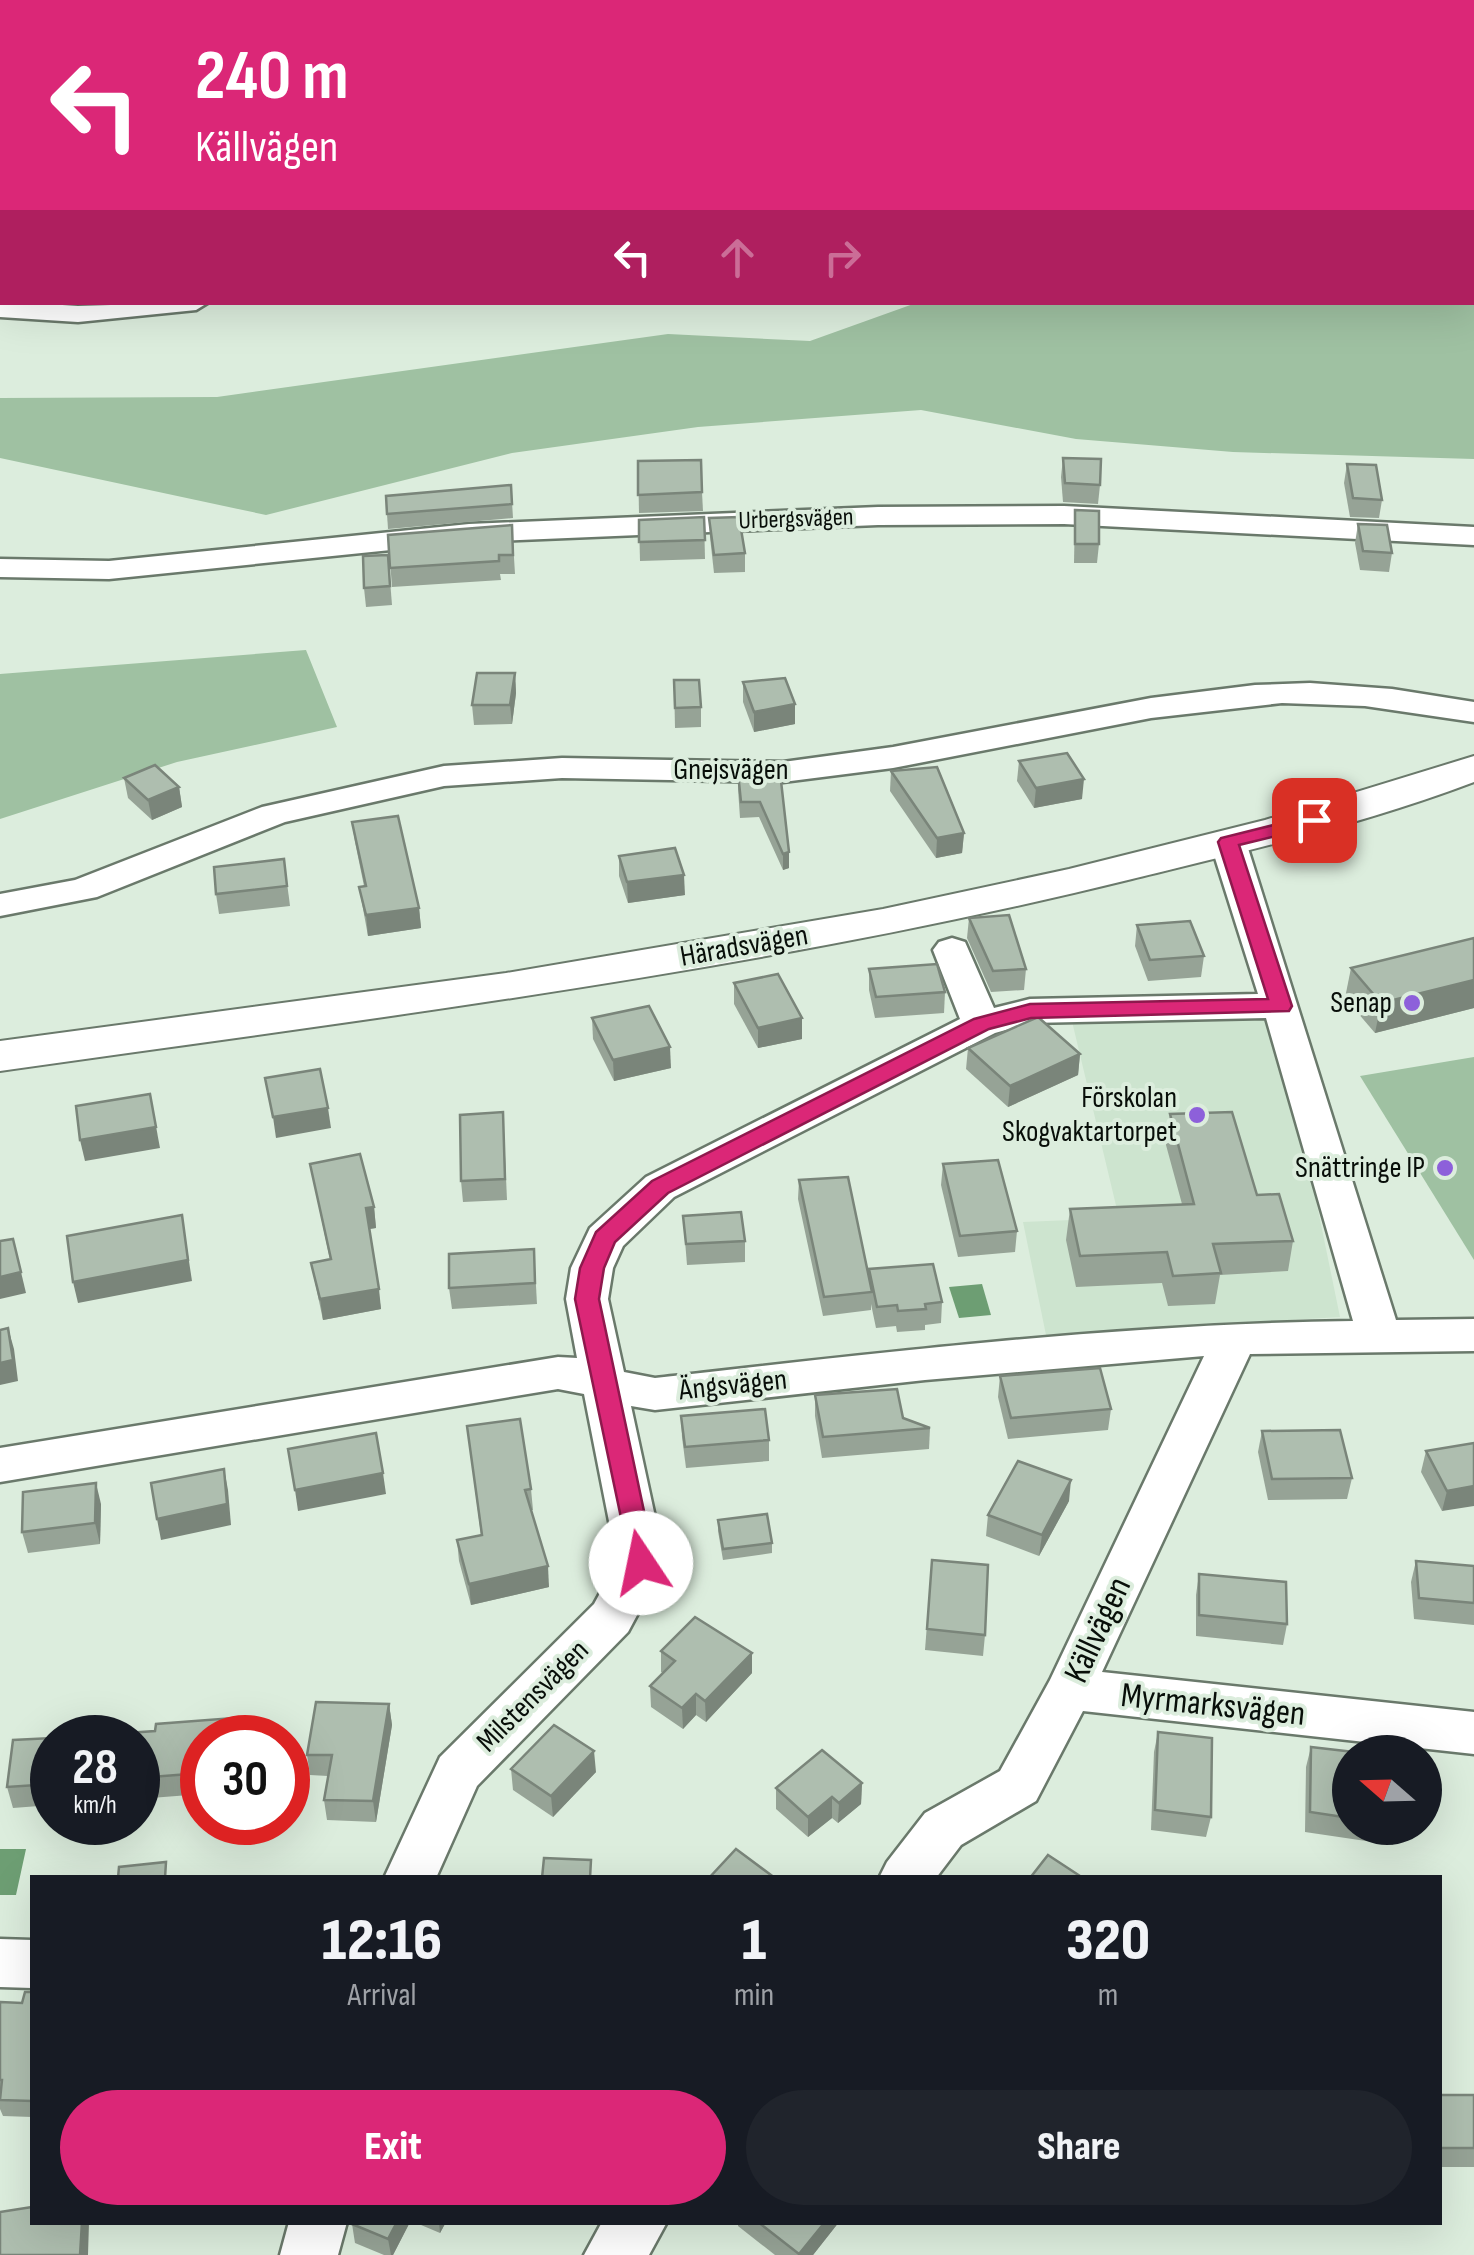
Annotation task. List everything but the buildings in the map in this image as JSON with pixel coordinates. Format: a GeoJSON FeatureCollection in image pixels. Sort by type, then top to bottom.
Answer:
{"type":"FeatureCollection","features":[{"type":"Feature","properties":{"kind":"street"},"geometry":{"type":"LineString","coordinates":[[0,309],[78,314],[166,305]]}},
{"type":"Feature","properties":{"kind":"street","name":"Urbergsvägen"},"geometry":{"type":"LineString","coordinates":[[0,568],[109,570],[469,533],[878,516],[1064,515],[1474,536]]}},
{"type":"Feature","properties":{"kind":"street","name":"Gnejsvägen"},"geometry":{"type":"LineString","coordinates":[[0,905],[84,889],[274,814],[444,776],[562,768],[782,772],[842,766],[1257,694],[1386,698],[1474,712]]}},
{"type":"Feature","properties":{"kind":"street","name":"Häradsvägen"},"geometry":{"type":"LineString","coordinates":[[0,1056],[412,1002],[676,959],[1055,886],[1420,790],[1474,768]]}},
{"type":"Feature","properties":{"kind":"street"},"geometry":{"type":"LineString","coordinates":[[1228,842],[1380,1338]]}},
{"type":"Feature","properties":{"kind":"street"},"geometry":{"type":"LineString","coordinates":[[952,950],[981,1024]]}},
{"type":"Feature","properties":{"kind":"street","name":"Milstensvägen"},"geometry":{"type":"LineString","coordinates":[[411,1875],[458,1772],[611,1618],[641,1563],[587,1299],[592,1268],[604,1238],[660,1187],[981,1024],[1030,1011],[1281,1006]]}},
{"type":"Feature","properties":{"kind":"street","name":"Ängsvägen"},"geometry":{"type":"LineString","coordinates":[[0,1465],[558,1373],[585,1375],[607,1386],[655,1394],[925,1364],[1235,1338],[1474,1335]]}},
{"type":"Feature","properties":{"kind":"street","name":"Källvägen"},"geometry":{"type":"LineString","coordinates":[[908,1875],[943,1828],[1018,1786],[1070,1689],[1235,1338]]}},
{"type":"Feature","properties":{"kind":"street","name":"Myrmarksvägen"},"geometry":{"type":"LineString","coordinates":[[1070,1689],[1474,1734]]}},
{"type":"Feature","properties":{"kind":"street"},"geometry":{"type":"LineString","coordinates":[[0,1963],[30,1964]]}},
{"type":"Feature","properties":{"kind":"street"},"geometry":{"type":"LineString","coordinates":[[309,2255],[317,2225]]}},
{"type":"Feature","properties":{"kind":"street"},"geometry":{"type":"LineString","coordinates":[[613,2255],[636,2225]]}},
{"type":"Feature","properties":{"kind":"shaded area"},"geometry":{"type":"Polygon","coordinates":[[[910,305],[1474,305],[1474,459],[1233,452],[1076,439],[921,410],[698,427],[512,453],[266,515],[0,458],[0,398],[217,397],[668,334],[810,341],[910,305]]]}},
{"type":"Feature","properties":{"kind":"shaded area"},"geometry":{"type":"Polygon","coordinates":[[[306,650],[337,727],[177,762],[0,819],[0,674],[306,650]]]}},
{"type":"Feature","properties":{"kind":"shaded area","name":"Förskolan Skogvaktartorpet"},"geometry":{"type":"Polygon","coordinates":[[[1276,1005],[1340,1317],[1046,1335],[1023,1222],[1119,1218],[1070,1013],[1276,1005]]]}},
{"type":"Feature","properties":{"kind":"shaded area","name":"Snättringe IP"},"geometry":{"type":"Polygon","coordinates":[[[1474,1057],[1474,1260],[1360,1076],[1474,1057]]]}},
{"type":"Feature","properties":{"kind":"shaded area"},"geometry":{"type":"Polygon","coordinates":[[[982,1284],[991,1315],[959,1318],[949,1287],[982,1284]]]}},
{"type":"Feature","properties":{"kind":"shaded area"},"geometry":{"type":"Polygon","coordinates":[[[0,1849],[26,1849],[16,1895],[0,1895],[0,1849]]]}},
{"type":"Feature","properties":{"kind":"place","name":"Senap"},"geometry":{"type":"Point","coordinates":[1412,1003]}},
{"type":"Feature","properties":{"kind":"place","name":"Förskolan Skogvaktartorpet"},"geometry":{"type":"Point","coordinates":[1197,1115]}},
{"type":"Feature","properties":{"kind":"place","name":"Snättringe IP"},"geometry":{"type":"Point","coordinates":[1445,1168]}},
{"type":"Feature","properties":{"kind":"route"},"geometry":{"type":"LineString","coordinates":[[641,1563],[587,1299],[592,1268],[604,1238],[660,1187],[981,1024],[1030,1011],[1281,1006],[1228,842],[1314,820]]}}]}
